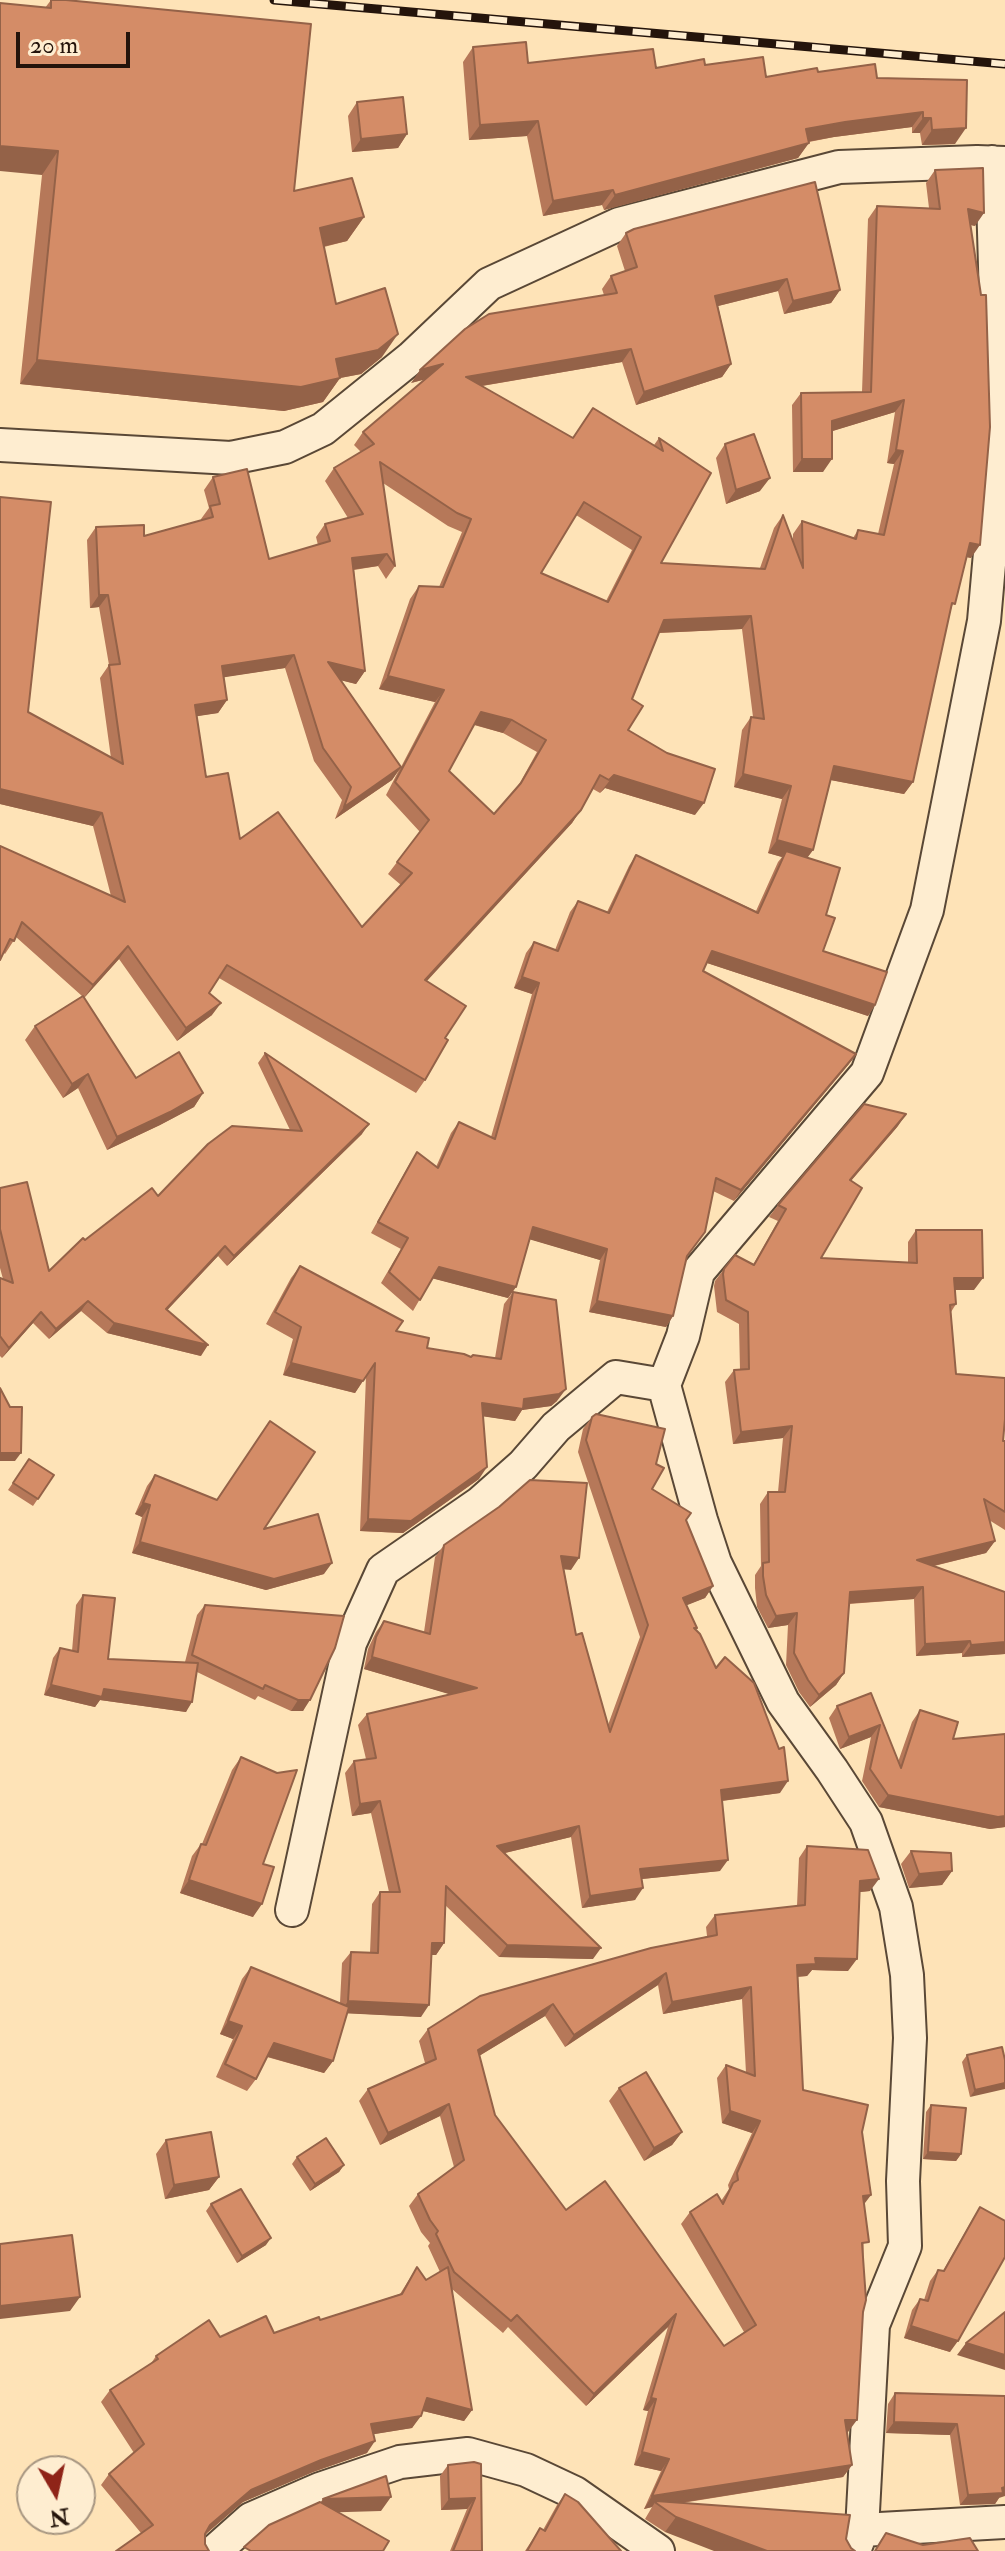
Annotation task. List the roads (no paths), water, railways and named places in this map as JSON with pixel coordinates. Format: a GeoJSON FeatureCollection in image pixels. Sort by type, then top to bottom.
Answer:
{"type":"FeatureCollection","features":[{"type":"Feature","properties":{"kind":"street"},"geometry":{"type":"LineString","coordinates":[[0,445],[231,458],[285,447],[323,429],[411,358],[489,284],[619,224],[839,167],[998,163],[1000,440],[984,621],[927,910],[867,1073],[698,1272],[683,1336],[664,1385],[715,1563],[783,1702],[866,1822],[896,1907],[907,1975],[910,2038],[903,2181],[905,2246],[873,2325],[858,2541],[1005,2522]]}},
{"type":"Feature","properties":{"kind":"street"},"geometry":{"type":"LineString","coordinates":[[292,1910],[350,1643],[383,1570],[480,1503],[523,1465],[556,1427],[616,1377],[664,1385]]}},
{"type":"Feature","properties":{"kind":"street"},"geometry":{"type":"LineString","coordinates":[[215,2551],[251,2519],[320,2489],[400,2462],[468,2454],[526,2470],[575,2493],[658,2551]]}},
{"type":"Feature","properties":{"kind":"railway"},"geometry":{"type":"LineString","coordinates":[[274,0],[1005,64]]}}]}
